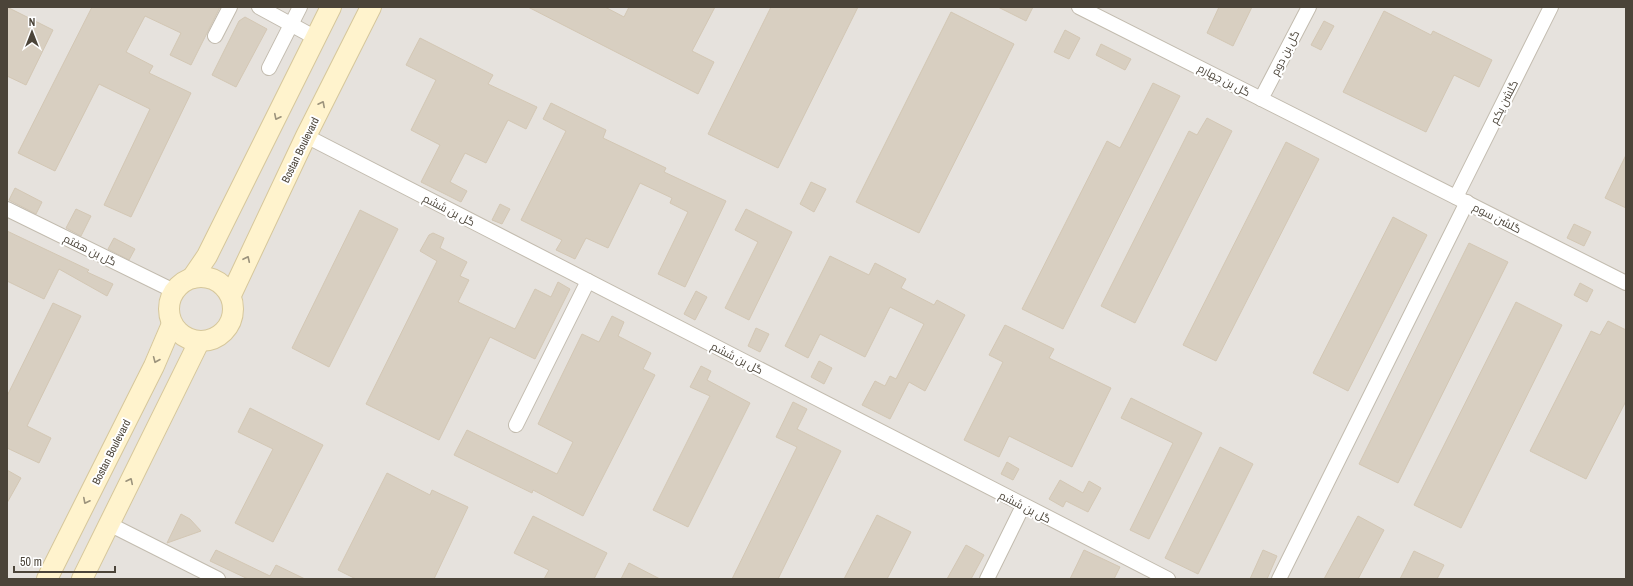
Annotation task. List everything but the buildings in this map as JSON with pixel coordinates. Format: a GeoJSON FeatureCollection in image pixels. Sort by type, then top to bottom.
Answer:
{"type":"FeatureCollection","features":[{"type":"Feature","properties":{"kind":"street"},"geometry":{"type":"LineString","coordinates":[[215,36],[230,7]]}},
{"type":"Feature","properties":{"kind":"street"},"geometry":{"type":"LineString","coordinates":[[259,7],[316,38]]}},
{"type":"Feature","properties":{"kind":"street"},"geometry":{"type":"LineString","coordinates":[[269,68],[300,7]]}},
{"type":"Feature","properties":{"kind":"street"},"geometry":{"type":"LineString","coordinates":[[192,278],[207,256],[332,7]]}},
{"type":"Feature","properties":{"kind":"street","name":"Bostan Boulevard"},"geometry":{"type":"LineString","coordinates":[[231,295],[306,136],[372,7]]}},
{"type":"Feature","properties":{"kind":"street","name":"گل بن چهارم"},"geometry":{"type":"LineString","coordinates":[[1080,7],[1369,154]]}},
{"type":"Feature","properties":{"kind":"street","name":"گل بن دوم"},"geometry":{"type":"LineString","coordinates":[[1261,99],[1309,7]]}},
{"type":"Feature","properties":{"kind":"street","name":"گلشن یکم"},"geometry":{"type":"LineString","coordinates":[[1279,579],[1462,200],[1552,7]]}},
{"type":"Feature","properties":{"kind":"street","name":"گل بن ششم"},"geometry":{"type":"LineString","coordinates":[[306,136],[1023,506],[1168,579]]}},
{"type":"Feature","properties":{"kind":"street","name":"گلشن سوم"},"geometry":{"type":"LineString","coordinates":[[1369,154],[1626,283]]}},
{"type":"Feature","properties":{"kind":"street","name":"گل بن هفتم"},"geometry":{"type":"LineString","coordinates":[[7,209],[174,291]]}},
{"type":"Feature","properties":{"kind":"street"},"geometry":{"type":"LineString","coordinates":[[203,277],[214,279],[224,286],[231,295],[234,304],[234,314],[228,327],[218,337],[199,342],[183,336],[172,324],[169,307],[174,291],[182,283],[192,278],[203,277]]}},
{"type":"Feature","properties":{"kind":"street"},"geometry":{"type":"LineString","coordinates":[[516,425],[588,281]]}},
{"type":"Feature","properties":{"kind":"street","name":"Bostan Boulevard"},"geometry":{"type":"LineString","coordinates":[[47,579],[154,366],[172,324]]}},
{"type":"Feature","properties":{"kind":"street"},"geometry":{"type":"LineString","coordinates":[[82,579],[199,342]]}},
{"type":"Feature","properties":{"kind":"street"},"geometry":{"type":"LineString","coordinates":[[987,579],[1023,506]]}},
{"type":"Feature","properties":{"kind":"street"},"geometry":{"type":"LineString","coordinates":[[109,524],[218,579]]}},
{"type":"Feature","properties":{"kind":"shaded area"},"geometry":{"type":"Polygon","coordinates":[[[7,7],[1626,7],[1626,579],[7,579],[7,7]]]}}]}
